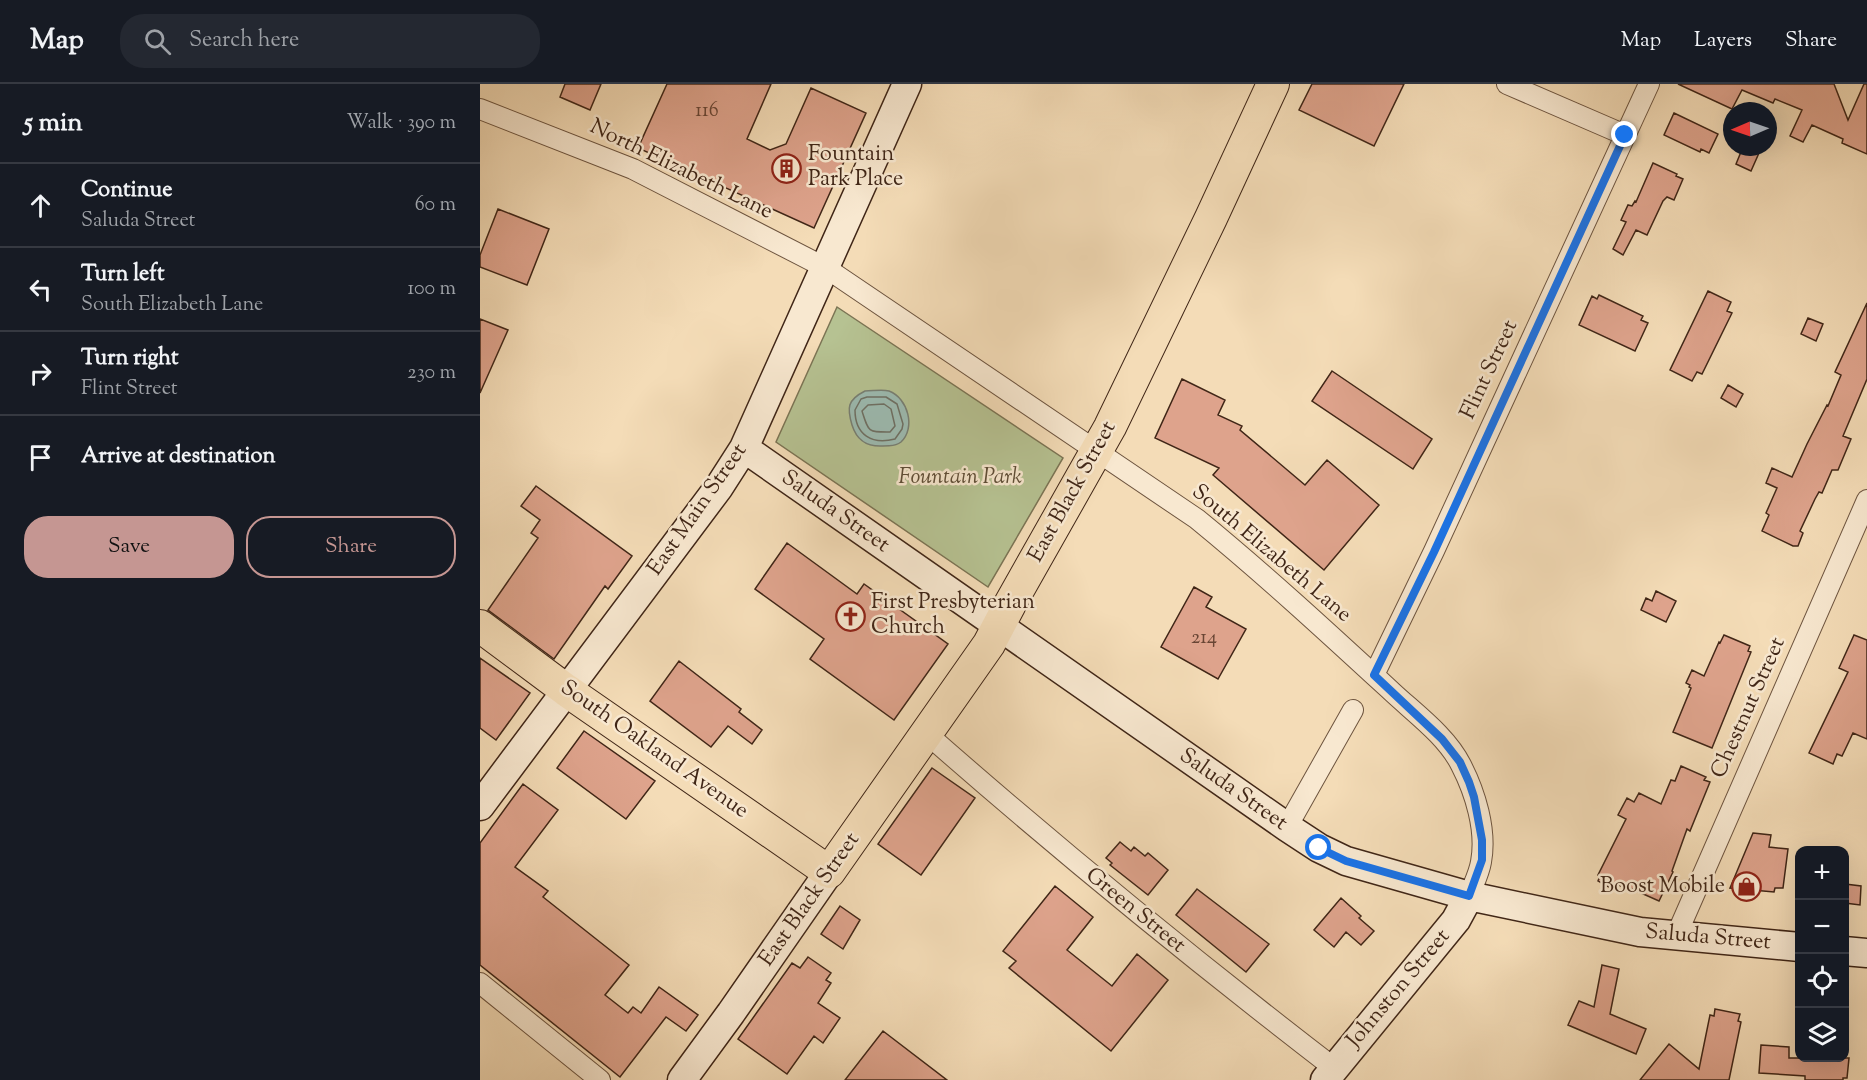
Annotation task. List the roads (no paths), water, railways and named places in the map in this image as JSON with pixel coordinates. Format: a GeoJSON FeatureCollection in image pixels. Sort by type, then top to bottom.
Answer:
{"type":"FeatureCollection","features":[{"type":"Feature","properties":{"kind":"main road","name":"East Main Street"},"geometry":{"type":"LineString","coordinates":[[480,806],[720,487],[744,448],[907,84]]}},
{"type":"Feature","properties":{"kind":"main road","name":"East Black Street"},"geometry":{"type":"LineString","coordinates":[[682,1080],[927,734],[999,627],[1110,427],[1273,84]]}},
{"type":"Feature","properties":{"kind":"main road","name":"Saluda Street"},"geometry":{"type":"LineString","coordinates":[[744,448],[1287,827],[1319,848],[1346,861],[1469,896],[1641,932],[1795,947]]}},
{"type":"Feature","properties":{"kind":"main road","name":"South Oakland Avenue"},"geometry":{"type":"LineString","coordinates":[[480,626],[566,690],[830,872]]}},
{"type":"Feature","properties":{"kind":"main road","name":"Johnston Street"},"geometry":{"type":"LineString","coordinates":[[1336,1076],[1456,920],[1469,896]]}},
{"type":"Feature","properties":{"kind":"main road"},"geometry":{"type":"LineString","coordinates":[[1849,951],[1867,952]]}},
{"type":"Feature","properties":{"kind":"street"},"geometry":{"type":"LineString","coordinates":[[1507,84],[1625,135]]}},
{"type":"Feature","properties":{"kind":"street","name":"Flint Street"},"geometry":{"type":"LineString","coordinates":[[1374,675],[1434,552],[1649,84]]}},
{"type":"Feature","properties":{"kind":"street","name":"North Elizabeth Lane"},"geometry":{"type":"LineString","coordinates":[[480,109],[633,169],[826,268]]}},
{"type":"Feature","properties":{"kind":"street","name":"South Elizabeth Lane"},"geometry":{"type":"LineString","coordinates":[[826,268],[1197,519],[1233,548],[1442,739],[1460,762],[1469,782],[1482,840],[1482,860],[1469,896]]}},
{"type":"Feature","properties":{"kind":"street","name":"Chestnut Street"},"geometry":{"type":"LineString","coordinates":[[1676,936],[1867,500]]}},
{"type":"Feature","properties":{"kind":"street"},"geometry":{"type":"LineString","coordinates":[[1287,827],[1353,710]]}},
{"type":"Feature","properties":{"kind":"street","name":"Green Street"},"geometry":{"type":"LineString","coordinates":[[927,734],[1090,874],[1336,1076]]}},
{"type":"Feature","properties":{"kind":"street"},"geometry":{"type":"LineString","coordinates":[[480,983],[600,1080]]}},
{"type":"Feature","properties":{"kind":"water"},"geometry":{"type":"Polygon","coordinates":[[[865,391],[889,391],[901,400],[909,422],[906,436],[899,444],[877,446],[867,444],[854,431],[850,419],[850,405],[865,391]]]}},
{"type":"Feature","properties":{"kind":"place","name":"Fountain Park Place"},"geometry":{"type":"Point","coordinates":[787,168]}},
{"type":"Feature","properties":{"kind":"place","name":"First Presbyterian Church"},"geometry":{"type":"Point","coordinates":[850,616]}},
{"type":"Feature","properties":{"kind":"place","name":"Boost Mobile"},"geometry":{"type":"Point","coordinates":[1746,887]}},
{"type":"Feature","properties":{"kind":"park label","name":"Fountain Park"},"geometry":{"type":"Point","coordinates":[960,478]}}]}
